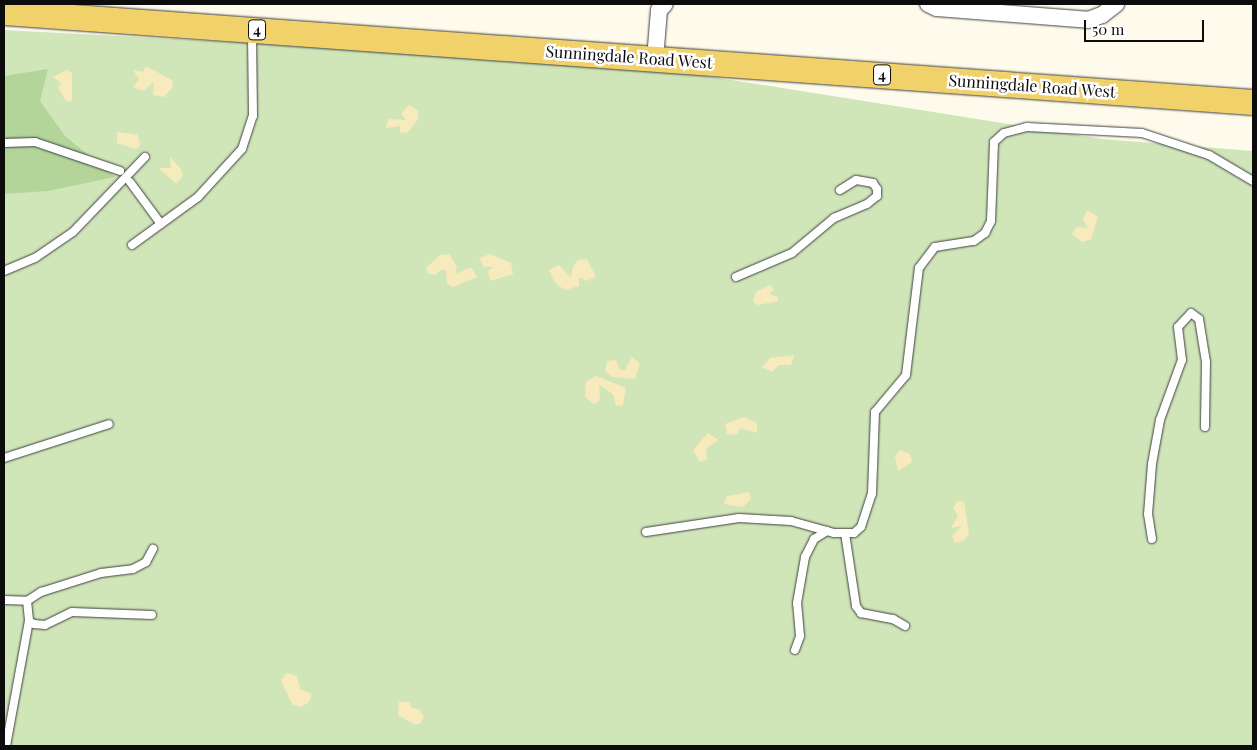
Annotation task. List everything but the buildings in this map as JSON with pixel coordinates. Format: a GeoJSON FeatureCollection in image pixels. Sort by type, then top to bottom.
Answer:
{"type":"FeatureCollection","features":[{"type":"Feature","properties":{"kind":"main road","name":"Sunningdale Road West"},"geometry":{"type":"LineString","coordinates":[[4,12],[1253,102]]}},
{"type":"Feature","properties":{"kind":"street"},"geometry":{"type":"LineString","coordinates":[[928,4],[937,8],[1088,20],[1102,15],[1116,4]]}},
{"type":"Feature","properties":{"kind":"street"},"geometry":{"type":"LineString","coordinates":[[655,59],[659,6]]}},
{"type":"Feature","properties":{"kind":"lane"},"geometry":{"type":"LineString","coordinates":[[132,245],[198,197],[242,149],[253,116],[252,29]]}},
{"type":"Feature","properties":{"kind":"lane"},"geometry":{"type":"LineString","coordinates":[[646,532],[739,518],[791,521],[827,531],[854,533],[867,519],[872,494],[875,412],[906,375],[922,260],[935,247],[974,241],[985,233],[991,221],[994,142],[1018,127],[1142,133],[1208,155],[1253,181]]}},
{"type":"Feature","properties":{"kind":"lane"},"geometry":{"type":"LineString","coordinates":[[4,143],[35,142],[120,171]]}},
{"type":"Feature","properties":{"kind":"lane"},"geometry":{"type":"LineString","coordinates":[[4,271],[35,258],[73,232],[145,157]]}},
{"type":"Feature","properties":{"kind":"lane"},"geometry":{"type":"LineString","coordinates":[[736,277],[792,253],[834,218],[867,204],[877,196],[877,189],[873,182],[856,180],[840,190]]}},
{"type":"Feature","properties":{"kind":"lane"},"geometry":{"type":"LineString","coordinates":[[130,182],[161,224]]}},
{"type":"Feature","properties":{"kind":"lane"},"geometry":{"type":"LineString","coordinates":[[1152,538],[1148,514],[1152,464],[1160,420],[1182,360],[1178,327],[1191,313],[1199,319],[1206,362],[1205,427]]}},
{"type":"Feature","properties":{"kind":"lane"},"geometry":{"type":"LineString","coordinates":[[4,458],[109,424]]}},
{"type":"Feature","properties":{"kind":"lane"},"geometry":{"type":"LineString","coordinates":[[795,650],[799,644],[797,603],[805,556],[814,539],[827,531]]}},
{"type":"Feature","properties":{"kind":"lane"},"geometry":{"type":"LineString","coordinates":[[845,533],[856,606],[861,613],[893,618],[905,626]]}},
{"type":"Feature","properties":{"kind":"lane"},"geometry":{"type":"LineString","coordinates":[[5,603],[27,601],[41,592],[101,573],[133,569],[146,562],[153,549]]}},
{"type":"Feature","properties":{"kind":"lane"},"geometry":{"type":"LineString","coordinates":[[6,746],[29,621],[27,601]]}},
{"type":"Feature","properties":{"kind":"lane"},"geometry":{"type":"LineString","coordinates":[[29,621],[45,625],[72,612],[152,615]]}},
{"type":"Feature","properties":{"kind":"green space"},"geometry":{"type":"Polygon","coordinates":[[[4,30],[618,62],[1103,139],[1253,151],[1253,746],[4,746],[4,30]]]}},
{"type":"Feature","properties":{"kind":"green space"},"geometry":{"type":"Polygon","coordinates":[[[48,69],[40,101],[65,136],[115,177],[48,191],[4,194],[4,76],[48,69]]]}},
{"type":"Feature","properties":{"kind":"sand"},"geometry":{"type":"Polygon","coordinates":[[[146,66],[172,80],[173,87],[164,97],[153,95],[154,82],[143,91],[133,87],[139,79],[133,70],[143,72],[146,66]]]}},
{"type":"Feature","properties":{"kind":"sand"},"geometry":{"type":"Polygon","coordinates":[[[67,70],[72,73],[72,102],[66,101],[58,88],[61,83],[53,77],[67,70]]]}},
{"type":"Feature","properties":{"kind":"sand"},"geometry":{"type":"Polygon","coordinates":[[[409,105],[418,111],[418,119],[408,132],[400,133],[400,126],[386,128],[388,119],[406,120],[401,114],[409,105]]]}},
{"type":"Feature","properties":{"kind":"sand"},"geometry":{"type":"Polygon","coordinates":[[[117,132],[138,135],[140,145],[136,149],[117,143],[117,132]]]}},
{"type":"Feature","properties":{"kind":"sand"},"geometry":{"type":"Polygon","coordinates":[[[170,157],[181,169],[183,176],[176,184],[159,168],[171,168],[170,157]]]}},
{"type":"Feature","properties":{"kind":"sand"},"geometry":{"type":"Polygon","coordinates":[[[1087,210],[1098,217],[1091,239],[1082,242],[1072,234],[1077,227],[1088,228],[1083,219],[1087,210]]]}},
{"type":"Feature","properties":{"kind":"sand"},"geometry":{"type":"Polygon","coordinates":[[[449,254],[457,267],[455,274],[471,267],[477,277],[453,287],[447,284],[446,271],[442,269],[435,275],[427,273],[426,268],[440,255],[449,254]]]}},
{"type":"Feature","properties":{"kind":"sand"},"geometry":{"type":"Polygon","coordinates":[[[490,254],[511,263],[513,274],[491,281],[487,272],[493,267],[484,267],[479,258],[490,254]]]}},
{"type":"Feature","properties":{"kind":"sand"},"geometry":{"type":"Polygon","coordinates":[[[587,259],[596,277],[586,281],[579,277],[579,286],[565,290],[555,283],[549,270],[559,265],[571,277],[573,266],[578,260],[587,259]]]}},
{"type":"Feature","properties":{"kind":"sand"},"geometry":{"type":"Polygon","coordinates":[[[770,285],[774,290],[769,294],[778,297],[778,301],[758,305],[753,302],[756,292],[770,285]]]}},
{"type":"Feature","properties":{"kind":"sand"},"geometry":{"type":"Polygon","coordinates":[[[794,355],[791,365],[779,365],[772,372],[762,367],[770,358],[794,355]]]}},
{"type":"Feature","properties":{"kind":"sand"},"geometry":{"type":"Polygon","coordinates":[[[632,357],[640,363],[635,379],[612,377],[605,371],[607,361],[616,360],[620,370],[625,370],[632,357]]]}},
{"type":"Feature","properties":{"kind":"sand"},"geometry":{"type":"Polygon","coordinates":[[[596,376],[626,388],[623,405],[616,406],[613,394],[599,385],[600,400],[594,404],[585,397],[586,382],[596,376]]]}},
{"type":"Feature","properties":{"kind":"sand"},"geometry":{"type":"Polygon","coordinates":[[[744,417],[757,423],[757,433],[740,428],[737,435],[727,434],[725,424],[744,417]]]}},
{"type":"Feature","properties":{"kind":"sand"},"geometry":{"type":"Polygon","coordinates":[[[708,433],[718,440],[706,449],[707,459],[700,462],[693,450],[708,433]]]}},
{"type":"Feature","properties":{"kind":"sand"},"geometry":{"type":"Polygon","coordinates":[[[900,450],[910,454],[912,462],[898,471],[895,456],[900,450]]]}},
{"type":"Feature","properties":{"kind":"sand"},"geometry":{"type":"Polygon","coordinates":[[[749,492],[751,499],[743,507],[724,504],[727,496],[749,492]]]}},
{"type":"Feature","properties":{"kind":"sand"},"geometry":{"type":"Polygon","coordinates":[[[964,501],[969,534],[963,541],[955,543],[952,536],[962,526],[951,528],[958,516],[953,508],[957,502],[964,501]]]}},
{"type":"Feature","properties":{"kind":"sand"},"geometry":{"type":"Polygon","coordinates":[[[286,673],[297,676],[300,689],[312,694],[309,702],[301,707],[292,704],[281,681],[286,673]]]}},
{"type":"Feature","properties":{"kind":"sand"},"geometry":{"type":"Polygon","coordinates":[[[399,702],[409,702],[412,708],[419,709],[424,717],[421,723],[415,725],[398,715],[399,702]]]}}]}
